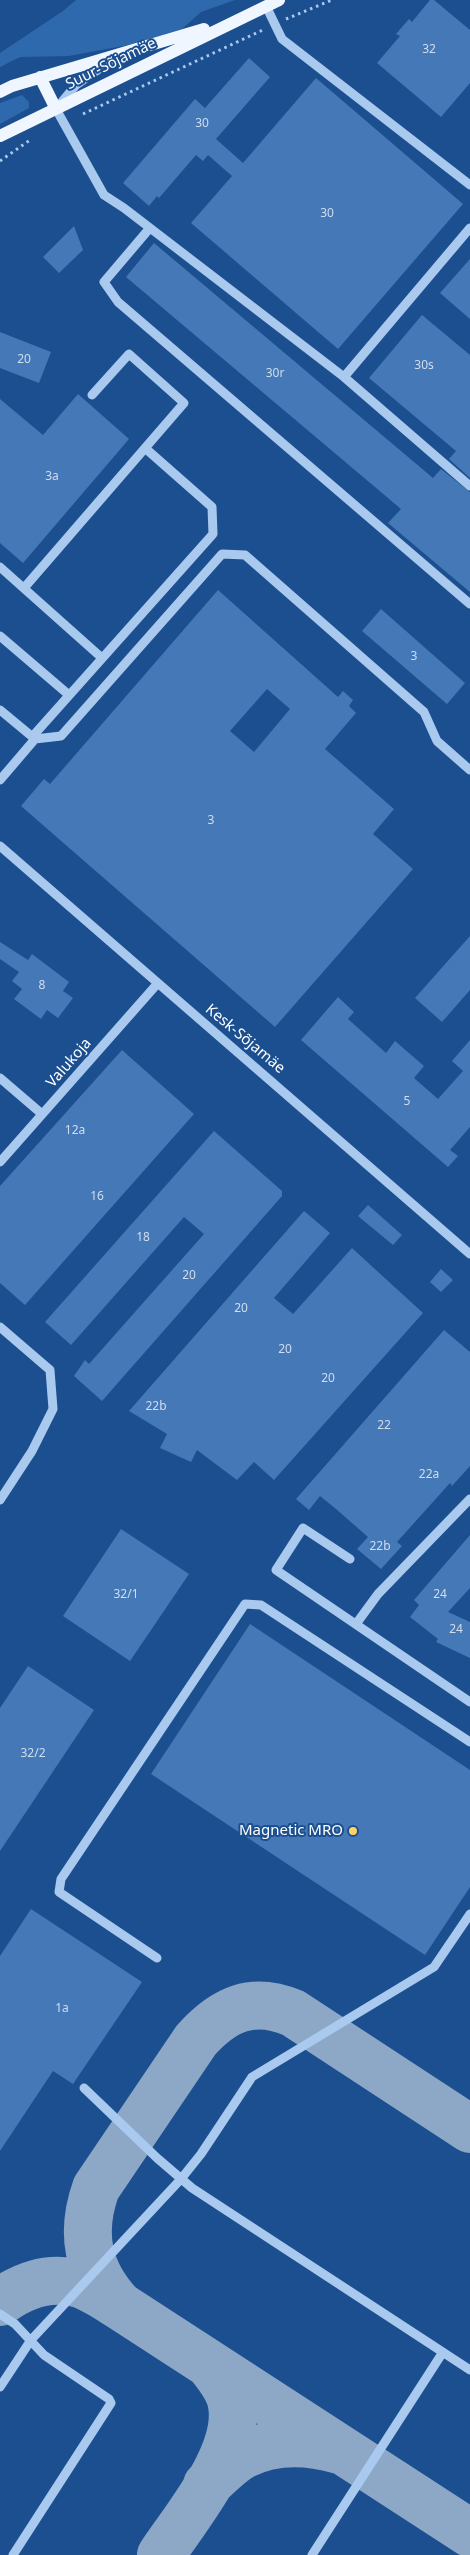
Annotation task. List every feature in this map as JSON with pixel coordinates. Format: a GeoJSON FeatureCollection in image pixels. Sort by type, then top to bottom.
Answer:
{"type":"FeatureCollection","features":[{"type":"Feature","properties":{"kind":"main road","name":"Suur-Sõjamäe"},"geometry":{"type":"LineString","coordinates":[[0,136],[279,0]]}},
{"type":"Feature","properties":{"kind":"main road","name":"Suur-Sõjamäe"},"geometry":{"type":"LineString","coordinates":[[0,92],[40,77],[235,20]]}},
{"type":"Feature","properties":{"kind":"main road"},"geometry":{"type":"LineString","coordinates":[[40,77],[56,109]]}},
{"type":"Feature","properties":{"kind":"street"},"geometry":{"type":"LineString","coordinates":[[266,6],[282,39],[470,185]]}},
{"type":"Feature","properties":{"kind":"street"},"geometry":{"type":"LineString","coordinates":[[129,51],[97,68],[76,85],[56,109],[104,195],[344,377],[470,486]]}},
{"type":"Feature","properties":{"kind":"street"},"geometry":{"type":"LineString","coordinates":[[344,377],[470,228]]}},
{"type":"Feature","properties":{"kind":"street"},"geometry":{"type":"LineString","coordinates":[[149,229],[104,282],[118,302],[470,604]]}},
{"type":"Feature","properties":{"kind":"street"},"geometry":{"type":"LineString","coordinates":[[24,588],[184,403],[129,354],[92,394]]}},
{"type":"Feature","properties":{"kind":"street"},"geometry":{"type":"LineString","coordinates":[[0,780],[69,695],[212,534],[212,507],[145,448]]}},
{"type":"Feature","properties":{"kind":"street"},"geometry":{"type":"LineString","coordinates":[[0,710],[33,738],[61,736],[222,554],[245,555],[424,712],[437,741],[470,770]]}},
{"type":"Feature","properties":{"kind":"street"},"geometry":{"type":"LineString","coordinates":[[2,572],[24,588],[102,658]]}},
{"type":"Feature","properties":{"kind":"street"},"geometry":{"type":"LineString","coordinates":[[0,636],[69,695]]}},
{"type":"Feature","properties":{"kind":"street","name":"Kesk-Sõjamäe"},"geometry":{"type":"LineString","coordinates":[[0,846],[470,1254]]}},
{"type":"Feature","properties":{"kind":"street","name":"Valukoja"},"geometry":{"type":"LineString","coordinates":[[0,1162],[158,983]]}},
{"type":"Feature","properties":{"kind":"street"},"geometry":{"type":"LineString","coordinates":[[0,1078],[42,1114]]}},
{"type":"Feature","properties":{"kind":"street"},"geometry":{"type":"LineString","coordinates":[[0,1327],[50,1370],[53,1409],[32,1451],[0,1500]]}},
{"type":"Feature","properties":{"kind":"street"},"geometry":{"type":"LineString","coordinates":[[356,1624],[378,1594],[470,1499]]}},
{"type":"Feature","properties":{"kind":"street"},"geometry":{"type":"LineString","coordinates":[[350,1559],[303,1528],[276,1570],[470,1702]]}},
{"type":"Feature","properties":{"kind":"street"},"geometry":{"type":"LineString","coordinates":[[157,1958],[59,1892],[61,1879],[244,1604],[261,1605],[470,1742]]}},
{"type":"Feature","properties":{"kind":"street"},"geometry":{"type":"LineString","coordinates":[[0,2387],[31,2340],[181,2179],[201,2154],[252,2077],[434,1967],[470,1914]]}},
{"type":"Feature","properties":{"kind":"street"},"geometry":{"type":"LineString","coordinates":[[84,2088],[181,2179],[470,2370]]}},
{"type":"Feature","properties":{"kind":"street"},"geometry":{"type":"LineString","coordinates":[[0,2314],[15,2324],[44,2356],[109,2399],[111,2406],[13,2555]]}},
{"type":"Feature","properties":{"kind":"street"},"geometry":{"type":"LineString","coordinates":[[312,2555],[443,2352]]}},
{"type":"Feature","properties":{"kind":"path"},"geometry":{"type":"LineString","coordinates":[[90,111],[275,24],[332,0]]}},
{"type":"Feature","properties":{"kind":"path"},"geometry":{"type":"LineString","coordinates":[[0,161],[38,135]]}},
{"type":"Feature","properties":{"kind":"shaded area"},"geometry":{"type":"Polygon","coordinates":[[[76,0],[235,0],[201,12],[182,29],[128,45],[69,56],[20,57],[0,67],[0,53],[63,11],[76,0]]]}},
{"type":"Feature","properties":{"kind":"shaded area"},"geometry":{"type":"Polygon","coordinates":[[[22,95],[29,102],[29,108],[0,124],[0,103],[22,95]]]}},
{"type":"Feature","properties":{"kind":"building"},"geometry":{"type":"Polygon","coordinates":[[[430,0],[434,0],[470,30],[470,83],[441,117],[377,63],[400,36],[396,34],[409,19],[412,22],[430,0]]]}},
{"type":"Feature","properties":{"kind":"building"},"geometry":{"type":"Polygon","coordinates":[[[249,58],[270,77],[216,139],[243,163],[316,78],[463,204],[338,349],[191,223],[232,176],[208,155],[203,161],[196,155],[159,198],[157,196],[149,206],[123,183],[195,99],[205,108],[249,58]]]}},
{"type":"Feature","properties":{"kind":"building"},"geometry":{"type":"Polygon","coordinates":[[[74,226],[83,250],[59,273],[43,257],[74,226]]]}},
{"type":"Feature","properties":{"kind":"building"},"geometry":{"type":"Polygon","coordinates":[[[154,243],[433,478],[441,469],[470,492],[470,592],[388,523],[401,509],[126,277],[154,243]]]}},
{"type":"Feature","properties":{"kind":"building"},"geometry":{"type":"Polygon","coordinates":[[[470,259],[470,319],[440,293],[470,259]]]}},
{"type":"Feature","properties":{"kind":"building"},"geometry":{"type":"Polygon","coordinates":[[[422,315],[470,355],[470,478],[449,459],[456,451],[369,378],[422,315]]]}},
{"type":"Feature","properties":{"kind":"building"},"geometry":{"type":"Polygon","coordinates":[[[0,332],[51,352],[39,383],[0,368],[0,332]]]}},
{"type":"Feature","properties":{"kind":"building"},"geometry":{"type":"Polygon","coordinates":[[[78,394],[129,439],[23,563],[0,543],[0,399],[43,435],[78,394]]]}},
{"type":"Feature","properties":{"kind":"building"},"geometry":{"type":"Polygon","coordinates":[[[218,590],[338,697],[343,691],[353,700],[349,706],[356,713],[325,749],[394,809],[373,834],[413,869],[275,1027],[21,806],[44,779],[50,784],[218,590]],[[267,689],[230,731],[254,752],[290,709],[267,689]]]}},
{"type":"Feature","properties":{"kind":"building"},"geometry":{"type":"Polygon","coordinates":[[[381,609],[465,683],[447,704],[362,631],[381,609]]]}},
{"type":"Feature","properties":{"kind":"building"},"geometry":{"type":"Polygon","coordinates":[[[470,936],[470,990],[442,1022],[415,998],[470,936]]]}},
{"type":"Feature","properties":{"kind":"building"},"geometry":{"type":"Polygon","coordinates":[[[0,942],[28,960],[32,954],[69,982],[63,991],[73,998],[58,1018],[47,1010],[41,1019],[14,999],[22,989],[12,981],[19,972],[0,959],[0,942]]]}},
{"type":"Feature","properties":{"kind":"building"},"geometry":{"type":"Polygon","coordinates":[[[338,997],[354,1012],[348,1019],[386,1053],[395,1041],[424,1066],[414,1078],[438,1099],[463,1071],[452,1061],[470,1040],[470,1127],[450,1150],[458,1156],[448,1167],[301,1040],[338,997]]]}},
{"type":"Feature","properties":{"kind":"building"},"geometry":{"type":"Polygon","coordinates":[[[122,1050],[194,1114],[25,1305],[0,1283],[0,1186],[122,1050]]]}},
{"type":"Feature","properties":{"kind":"building"},"geometry":{"type":"Polygon","coordinates":[[[214,1131],[282,1191],[282,1196],[102,1401],[74,1376],[85,1360],[89,1364],[204,1234],[184,1217],[71,1345],[45,1322],[214,1131]]]}},
{"type":"Feature","properties":{"kind":"building"},"geometry":{"type":"Polygon","coordinates":[[[368,1205],[402,1235],[393,1245],[358,1216],[368,1205]]]}},
{"type":"Feature","properties":{"kind":"building"},"geometry":{"type":"Polygon","coordinates":[[[304,1211],[330,1233],[274,1298],[293,1314],[352,1248],[423,1313],[274,1480],[254,1462],[237,1480],[197,1450],[191,1462],[160,1448],[167,1434],[129,1411],[304,1211]]]}},
{"type":"Feature","properties":{"kind":"building"},"geometry":{"type":"Polygon","coordinates":[[[441,1269],[453,1280],[441,1292],[430,1282],[441,1269]]]}},
{"type":"Feature","properties":{"kind":"building"},"geometry":{"type":"Polygon","coordinates":[[[444,1330],[470,1352],[470,1466],[452,1486],[450,1483],[397,1542],[402,1546],[381,1569],[357,1549],[368,1537],[336,1509],[320,1496],[309,1510],[296,1499],[444,1330]]]}},
{"type":"Feature","properties":{"kind":"building"},"geometry":{"type":"Polygon","coordinates":[[[121,1529],[189,1574],[130,1661],[63,1616],[121,1529]]]}},
{"type":"Feature","properties":{"kind":"building"},"geometry":{"type":"Polygon","coordinates":[[[470,1535],[470,1588],[448,1612],[470,1622],[470,1658],[436,1642],[438,1639],[410,1617],[419,1605],[414,1600],[470,1535]]]}},
{"type":"Feature","properties":{"kind":"building","name":"Magnetic MRO"},"geometry":{"type":"Polygon","coordinates":[[[250,1624],[470,1770],[470,1887],[425,1955],[151,1774],[250,1624]]]}},
{"type":"Feature","properties":{"kind":"building"},"geometry":{"type":"Polygon","coordinates":[[[28,1666],[94,1710],[0,1851],[0,1708],[28,1666]]]}},
{"type":"Feature","properties":{"kind":"building"},"geometry":{"type":"Polygon","coordinates":[[[31,1909],[142,1982],[73,2084],[53,2071],[0,2151],[0,1956],[31,1909]]]}},
{"type":"Feature","properties":{"kind":"taxiway"},"geometry":{"type":"LineString","coordinates":[[470,2129],[293,2013],[264,2006],[240,2008],[217,2020],[196,2040],[96,2188],[88,2220],[88,2236],[94,2265],[100,2279],[120,2306],[470,2533]]}},
{"type":"Feature","properties":{"kind":"taxiway"},"geometry":{"type":"LineString","coordinates":[[0,2302],[26,2287],[45,2282],[66,2281],[87,2287],[120,2306]]}},
{"type":"Feature","properties":{"kind":"taxiway"},"geometry":{"type":"LineString","coordinates":[[161,2555],[209,2484],[228,2444],[232,2424],[231,2399],[224,2384],[210,2365]]}},
{"type":"Feature","properties":{"kind":"taxiway"},"geometry":{"type":"LineString","coordinates":[[207,2485],[238,2458],[254,2450],[278,2444],[315,2445],[339,2450]]}},
{"type":"Feature","properties":{"kind":"place","name":"Magnetic MRO"},"geometry":{"type":"Point","coordinates":[353,1831]}}]}
